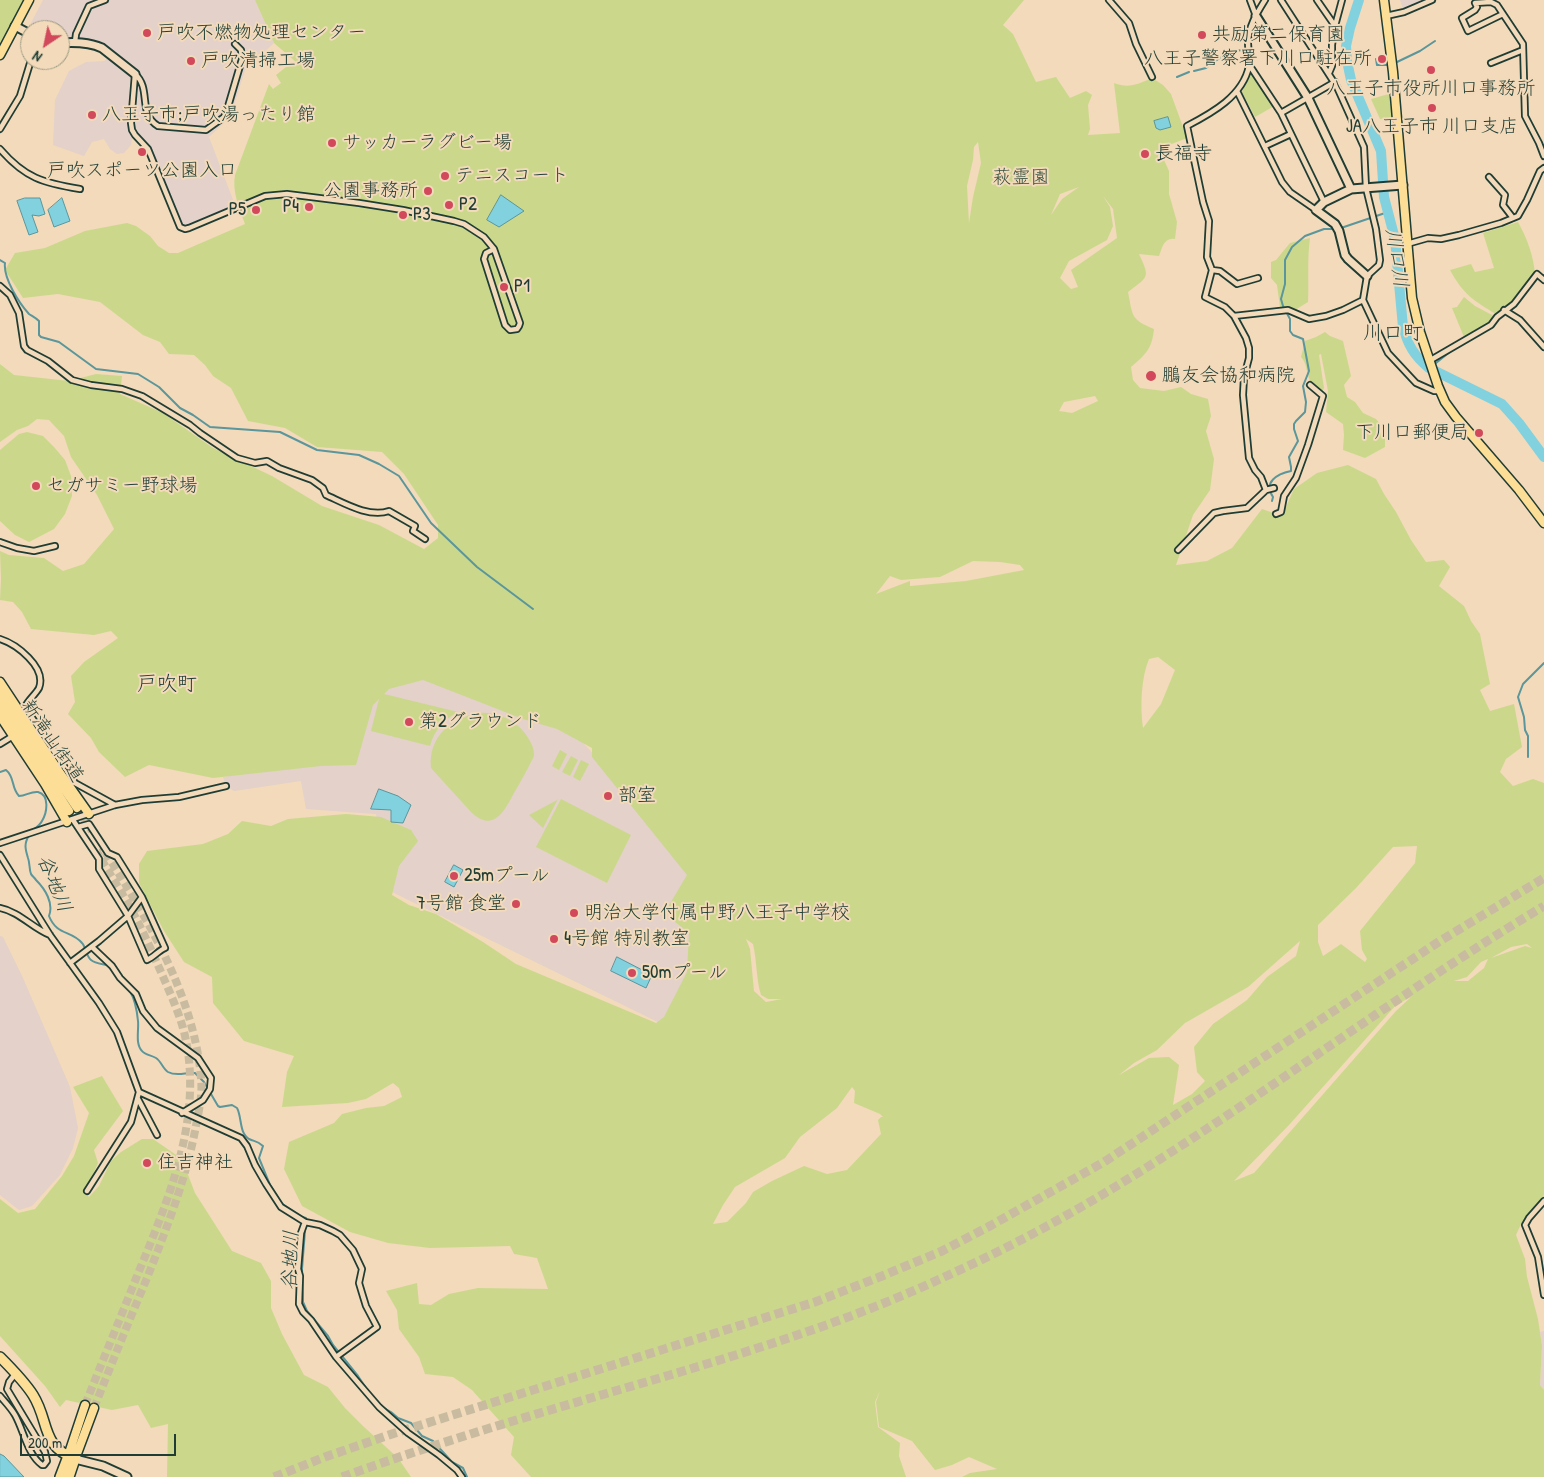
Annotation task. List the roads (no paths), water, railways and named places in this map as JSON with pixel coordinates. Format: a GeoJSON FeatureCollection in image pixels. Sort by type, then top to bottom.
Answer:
{"type":"FeatureCollection","features":[{"type":"Feature","properties":{"kind":"highway"},"geometry":{"type":"LineString","coordinates":[[0,1357],[33,1395],[38,1404],[50,1441],[59,1451],[72,1457]]}},
{"type":"Feature","properties":{"kind":"highway"},"geometry":{"type":"LineString","coordinates":[[60,1477],[72,1457]]}},
{"type":"Feature","properties":{"kind":"highway"},"geometry":{"type":"LineString","coordinates":[[69,1477],[72,1457]]}},
{"type":"Feature","properties":{"kind":"main road"},"geometry":{"type":"LineString","coordinates":[[0,55],[29,0]]}},
{"type":"Feature","properties":{"kind":"main road"},"geometry":{"type":"LineString","coordinates":[[1384,0],[1393,72],[1407,244],[1414,307],[1420,332],[1439,389],[1456,417],[1513,483],[1544,523]]}},
{"type":"Feature","properties":{"kind":"main road"},"geometry":{"type":"LineString","coordinates":[[0,682],[22,709],[89,814]]}},
{"type":"Feature","properties":{"kind":"main road","name":"新滝山街道"},"geometry":{"type":"LineString","coordinates":[[0,693],[77,808]]}},
{"type":"Feature","properties":{"kind":"main road","name":"新滝山街道"},"geometry":{"type":"LineString","coordinates":[[0,706],[69,811]]}},
{"type":"Feature","properties":{"kind":"main road"},"geometry":{"type":"LineString","coordinates":[[0,716],[70,821]]}},
{"type":"Feature","properties":{"kind":"main road"},"geometry":{"type":"LineString","coordinates":[[72,1457],[85,1405]]}},
{"type":"Feature","properties":{"kind":"main road"},"geometry":{"type":"LineString","coordinates":[[72,1457],[94,1408]]}},
{"type":"Feature","properties":{"kind":"street"},"geometry":{"type":"LineString","coordinates":[[75,42],[76,34],[89,6],[105,0]]}},
{"type":"Feature","properties":{"kind":"street"},"geometry":{"type":"LineString","coordinates":[[1109,0],[1129,24],[1136,44],[1152,77]]}},
{"type":"Feature","properties":{"kind":"street"},"geometry":{"type":"LineString","coordinates":[[1250,0],[1256,16],[1308,98],[1351,189]]}},
{"type":"Feature","properties":{"kind":"street"},"geometry":{"type":"LineString","coordinates":[[1265,0],[1252,24],[1248,40],[1250,65],[1237,91],[1214,111],[1187,126],[1209,222],[1207,257],[1212,270],[1205,297],[1224,307],[1234,316],[1246,338],[1249,358],[1244,377],[1243,395],[1249,458],[1261,477],[1266,490]]}},
{"type":"Feature","properties":{"kind":"street"},"geometry":{"type":"LineString","coordinates":[[1281,0],[1335,82],[1364,147],[1380,260],[1379,265],[1367,276],[1363,300],[1388,353],[1416,383],[1434,391],[1439,389]]}},
{"type":"Feature","properties":{"kind":"street"},"geometry":{"type":"LineString","coordinates":[[1317,0],[1335,26]]}},
{"type":"Feature","properties":{"kind":"street"},"geometry":{"type":"LineString","coordinates":[[1329,73],[1332,66],[1332,45],[1335,26],[1342,0]]}},
{"type":"Feature","properties":{"kind":"street"},"geometry":{"type":"LineString","coordinates":[[1386,16],[1404,12],[1432,0]]}},
{"type":"Feature","properties":{"kind":"street"},"geometry":{"type":"LineString","coordinates":[[1503,14],[1468,31],[1462,18],[1475,10],[1475,4],[1491,2],[1497,5],[1503,14],[1522,44],[1526,116],[1544,156]]}},
{"type":"Feature","properties":{"kind":"street"},"geometry":{"type":"LineString","coordinates":[[15,26],[20,29]]}},
{"type":"Feature","properties":{"kind":"street"},"geometry":{"type":"LineString","coordinates":[[70,42],[85,43],[102,48],[135,74],[141,80],[147,113],[153,123],[158,126],[206,130],[224,117],[227,110],[242,59],[240,50],[235,44]]}},
{"type":"Feature","properties":{"kind":"street"},"geometry":{"type":"LineString","coordinates":[[1491,63],[1523,50]]}},
{"type":"Feature","properties":{"kind":"street"},"geometry":{"type":"LineString","coordinates":[[1250,65],[1281,113],[1324,202]]}},
{"type":"Feature","properties":{"kind":"street"},"geometry":{"type":"LineString","coordinates":[[0,128],[20,96],[28,70]]}},
{"type":"Feature","properties":{"kind":"street"},"geometry":{"type":"LineString","coordinates":[[135,74],[132,130],[148,149],[180,227],[184,229],[265,196],[287,194],[377,206],[454,220],[464,224],[484,238],[494,249],[520,323],[517,329],[510,330],[505,325],[484,259],[486,253],[494,249]]}},
{"type":"Feature","properties":{"kind":"street"},"geometry":{"type":"LineString","coordinates":[[1281,113],[1335,82]]}},
{"type":"Feature","properties":{"kind":"street"},"geometry":{"type":"LineString","coordinates":[[1237,91],[1276,171],[1288,189],[1338,229],[1345,255],[1367,276]]}},
{"type":"Feature","properties":{"kind":"street"},"geometry":{"type":"LineString","coordinates":[[1265,146],[1291,134]]}},
{"type":"Feature","properties":{"kind":"street"},"geometry":{"type":"LineString","coordinates":[[0,149],[34,178],[43,182],[80,188]]}},
{"type":"Feature","properties":{"kind":"street"},"geometry":{"type":"LineString","coordinates":[[1407,244],[1428,238],[1440,239],[1459,235],[1501,224],[1518,216],[1528,200],[1540,172],[1544,168]]}},
{"type":"Feature","properties":{"kind":"street"},"geometry":{"type":"LineString","coordinates":[[1489,177],[1505,196],[1502,206],[1513,218]]}},
{"type":"Feature","properties":{"kind":"street"},"geometry":{"type":"LineString","coordinates":[[1316,210],[1324,202],[1351,189],[1403,185]]}},
{"type":"Feature","properties":{"kind":"street"},"geometry":{"type":"LineString","coordinates":[[1212,270],[1220,271],[1237,284],[1258,278]]}},
{"type":"Feature","properties":{"kind":"street"},"geometry":{"type":"LineString","coordinates":[[1429,361],[1491,325],[1504,310],[1514,304],[1537,274],[1544,280]]}},
{"type":"Feature","properties":{"kind":"street"},"geometry":{"type":"LineString","coordinates":[[0,286],[16,304],[24,346],[27,350],[48,362],[72,380],[91,386],[122,389],[142,396],[190,425],[237,458],[255,463],[267,461],[279,468],[312,480],[323,488],[326,495],[359,509],[384,513],[389,510],[415,526],[413,531],[425,539]]}},
{"type":"Feature","properties":{"kind":"street"},"geometry":{"type":"LineString","coordinates":[[1234,316],[1286,310],[1309,319],[1343,310],[1363,300]]}},
{"type":"Feature","properties":{"kind":"street"},"geometry":{"type":"LineString","coordinates":[[1504,310],[1520,320],[1544,347]]}},
{"type":"Feature","properties":{"kind":"street"},"geometry":{"type":"LineString","coordinates":[[1276,514],[1281,512],[1284,496],[1296,478],[1324,396],[1310,386]]}},
{"type":"Feature","properties":{"kind":"street"},"geometry":{"type":"LineString","coordinates":[[1178,550],[1214,513],[1223,510],[1247,508],[1266,490],[1274,488]]}},
{"type":"Feature","properties":{"kind":"street"},"geometry":{"type":"LineString","coordinates":[[0,542],[34,551],[55,546]]}},
{"type":"Feature","properties":{"kind":"street"},"geometry":{"type":"LineString","coordinates":[[0,639],[10,643],[31,659],[39,676],[38,688],[22,709],[75,782],[115,805]]}},
{"type":"Feature","properties":{"kind":"street"},"geometry":{"type":"LineString","coordinates":[[0,744],[13,736]]}},
{"type":"Feature","properties":{"kind":"street"},"geometry":{"type":"LineString","coordinates":[[0,843],[115,805],[142,800],[179,797],[226,786]]}},
{"type":"Feature","properties":{"kind":"street"},"geometry":{"type":"LineString","coordinates":[[70,821],[78,827],[99,859],[99,869],[128,916],[147,960],[165,948],[142,897],[117,857],[108,852],[89,824],[78,827]]}},
{"type":"Feature","properties":{"kind":"street"},"geometry":{"type":"LineString","coordinates":[[0,855],[50,935],[99,1003],[117,1032],[139,1092],[132,1122],[87,1191]]}},
{"type":"Feature","properties":{"kind":"street"},"geometry":{"type":"LineString","coordinates":[[70,963],[128,916],[142,897]]}},
{"type":"Feature","properties":{"kind":"street"},"geometry":{"type":"LineString","coordinates":[[0,908],[15,913],[40,931],[50,935]]}},
{"type":"Feature","properties":{"kind":"street"},"geometry":{"type":"LineString","coordinates":[[92,947],[112,966],[120,978],[136,994],[141,1008],[157,1028],[198,1058],[211,1078],[208,1091],[201,1102],[182,1113]]}},
{"type":"Feature","properties":{"kind":"street"},"geometry":{"type":"LineString","coordinates":[[139,1092],[241,1138],[277,1203],[305,1222],[312,1222],[340,1235],[353,1250],[362,1269],[359,1283],[366,1306],[377,1327],[336,1357]]}},
{"type":"Feature","properties":{"kind":"street"},"geometry":{"type":"LineString","coordinates":[[138,1099],[157,1135]]}},
{"type":"Feature","properties":{"kind":"street"},"geometry":{"type":"LineString","coordinates":[[1544,1200],[1525,1225],[1538,1257],[1544,1294]]}},
{"type":"Feature","properties":{"kind":"street"},"geometry":{"type":"LineString","coordinates":[[305,1222],[298,1269],[300,1276],[299,1304],[303,1312],[314,1324],[336,1357],[379,1407],[408,1433],[457,1470],[462,1477]]}},
{"type":"Feature","properties":{"kind":"street"},"geometry":{"type":"LineString","coordinates":[[0,1396],[14,1413],[25,1439],[39,1463],[44,1464],[47,1461],[45,1452],[7,1389],[9,1382],[16,1374]]}},
{"type":"Feature","properties":{"kind":"street"},"geometry":{"type":"LineString","coordinates":[[72,1457],[103,1466],[127,1477]]}},
{"type":"Feature","properties":{"kind":"water"},"geometry":{"type":"Polygon","coordinates":[[[1168,117],[1171,127],[1160,130],[1156,128],[1154,121],[1168,117]]]}},
{"type":"Feature","properties":{"kind":"water"},"geometry":{"type":"Polygon","coordinates":[[[501,195],[524,211],[499,227],[487,220],[501,195]]]}},
{"type":"Feature","properties":{"kind":"water"},"geometry":{"type":"Polygon","coordinates":[[[25,198],[40,198],[45,214],[39,216],[32,215],[38,232],[29,235],[17,201],[25,198]]]}},
{"type":"Feature","properties":{"kind":"water"},"geometry":{"type":"Polygon","coordinates":[[[62,198],[70,221],[54,227],[48,210],[62,198]]]}},
{"type":"Feature","properties":{"kind":"water"},"geometry":{"type":"Polygon","coordinates":[[[379,789],[398,796],[411,805],[403,823],[391,822],[391,810],[371,809],[379,789]]]}},
{"type":"Feature","properties":{"kind":"water","name":"25mプール"},"geometry":{"type":"Polygon","coordinates":[[[454,865],[463,870],[454,887],[445,882],[454,865]]]}},
{"type":"Feature","properties":{"kind":"water","name":"50mプール"},"geometry":{"type":"Polygon","coordinates":[[[617,957],[652,975],[646,988],[611,971],[617,957]]]}},
{"type":"Feature","properties":{"kind":"water"},"geometry":{"type":"Polygon","coordinates":[[[0,1454],[4,1456],[24,1477],[0,1477],[0,1454]]]}},
{"type":"Feature","properties":{"kind":"waterway","name":"川口川"},"geometry":{"type":"LineString","coordinates":[[1359,0],[1346,46],[1347,61],[1351,80],[1381,151],[1384,197],[1395,239],[1403,327],[1407,339],[1412,350],[1429,368],[1502,404],[1519,423],[1544,457]]}},
{"type":"Feature","properties":{"kind":"waterway"},"geometry":{"type":"LineString","coordinates":[[1397,62],[1435,41]]}},
{"type":"Feature","properties":{"kind":"waterway"},"geometry":{"type":"LineString","coordinates":[[1194,71],[1206,68],[1225,54],[1245,49]]}},
{"type":"Feature","properties":{"kind":"waterway"},"geometry":{"type":"LineString","coordinates":[[1376,59],[1377,65],[1388,65]]}},
{"type":"Feature","properties":{"kind":"waterway"},"geometry":{"type":"LineString","coordinates":[[1177,77],[1189,72]]}},
{"type":"Feature","properties":{"kind":"waterway"},"geometry":{"type":"LineString","coordinates":[[1341,228],[1388,212]]}},
{"type":"Feature","properties":{"kind":"waterway"},"geometry":{"type":"LineString","coordinates":[[1272,501],[1271,483],[1281,474],[1291,471],[1289,457],[1298,441],[1294,424],[1305,412],[1306,402],[1303,386],[1309,371],[1303,339],[1293,335],[1290,331],[1290,319],[1281,299],[1285,284],[1285,260],[1292,247],[1305,236],[1324,229],[1336,229]]}},
{"type":"Feature","properties":{"kind":"waterway"},"geometry":{"type":"LineString","coordinates":[[0,260],[5,263],[6,276],[16,297],[29,314],[39,321],[39,335],[41,337],[59,342],[96,369],[138,374],[159,387],[180,408],[210,427],[280,432],[317,450],[359,455],[379,464],[399,476],[431,523],[477,567],[533,609]]}},
{"type":"Feature","properties":{"kind":"waterway"},"geometry":{"type":"LineString","coordinates":[[1493,325],[1500,317]]}},
{"type":"Feature","properties":{"kind":"waterway"},"geometry":{"type":"LineString","coordinates":[[1436,363],[1451,351]]}},
{"type":"Feature","properties":{"kind":"waterway"},"geometry":{"type":"LineString","coordinates":[[1528,757],[1528,736],[1518,697],[1523,684],[1544,663]]}},
{"type":"Feature","properties":{"kind":"waterway","name":"谷地川"},"geometry":{"type":"LineString","coordinates":[[0,772],[6,770],[9,773],[19,796],[38,792],[46,800],[44,818],[33,830]]}},
{"type":"Feature","properties":{"kind":"waterway","name":"谷地川"},"geometry":{"type":"LineString","coordinates":[[29,835],[26,841],[26,851],[30,872],[48,896],[49,916],[52,922],[60,930],[78,939],[91,960],[109,966]]}},
{"type":"Feature","properties":{"kind":"waterway","name":"谷地川"},"geometry":{"type":"LineString","coordinates":[[130,991],[136,1009],[138,1041],[142,1051],[156,1058],[166,1071],[178,1074],[195,1073],[204,1082],[218,1106],[232,1105],[237,1108],[242,1129],[246,1136],[263,1146],[259,1158],[270,1185],[281,1203],[306,1218],[302,1269],[303,1302],[307,1311],[328,1336],[368,1391]]}},
{"type":"Feature","properties":{"kind":"waterway","name":"谷地川"},"geometry":{"type":"LineString","coordinates":[[372,1396],[382,1407],[398,1418],[411,1423],[422,1436],[433,1441],[452,1462],[463,1468],[467,1477]]}},
{"type":"Feature","properties":{"kind":"tunnel"},"geometry":{"type":"LineString","coordinates":[[77,808],[92,831]]}},
{"type":"Feature","properties":{"kind":"tunnel"},"geometry":{"type":"LineString","coordinates":[[94,1408],[174,1206],[191,1150],[201,1091],[197,1047],[178,987],[151,929],[102,847]]}},
{"type":"Feature","properties":{"kind":"tunnel"},"geometry":{"type":"LineString","coordinates":[[85,1405],[172,1186],[181,1155],[190,1092],[189,1060],[177,1009],[138,922],[97,852]]}},
{"type":"Feature","properties":{"kind":"tunnel"},"geometry":{"type":"LineString","coordinates":[[274,1477],[395,1433],[815,1302],[942,1251],[1104,1162],[1440,941],[1544,878]]}},
{"type":"Feature","properties":{"kind":"tunnel"},"geometry":{"type":"LineString","coordinates":[[342,1477],[464,1436],[779,1341],[885,1303],[975,1263],[1072,1212],[1165,1156],[1434,975],[1544,906]]}},
{"type":"Feature","properties":{"kind":"place","name":"戸吹不燃物処理センター"},"geometry":{"type":"Point","coordinates":[147,33]}},
{"type":"Feature","properties":{"kind":"place","name":"共励第二保育園"},"geometry":{"type":"Point","coordinates":[1202,35]}},
{"type":"Feature","properties":{"kind":"place","name":"八王子警察署下川口駐在所"},"geometry":{"type":"Point","coordinates":[1382,59]}},
{"type":"Feature","properties":{"kind":"place","name":"戸吹清掃工場"},"geometry":{"type":"Point","coordinates":[191,61]}},
{"type":"Feature","properties":{"kind":"place","name":"八王子市役所川口事務所"},"geometry":{"type":"Point","coordinates":[1431,70]}},
{"type":"Feature","properties":{"kind":"place","name":"JA八王子市 川口支店"},"geometry":{"type":"Point","coordinates":[1432,108]}},
{"type":"Feature","properties":{"kind":"place","name":"八王子市;戸吹湯ったり館"},"geometry":{"type":"Point","coordinates":[92,115]}},
{"type":"Feature","properties":{"kind":"place","name":"サッカーラグビー場"},"geometry":{"type":"Point","coordinates":[332,143]}},
{"type":"Feature","properties":{"kind":"place","name":"戸吹スポーツ公園入口"},"geometry":{"type":"Point","coordinates":[142,152]}},
{"type":"Feature","properties":{"kind":"place","name":"長福寺"},"geometry":{"type":"Point","coordinates":[1145,154]}},
{"type":"Feature","properties":{"kind":"place","name":"テニスコート"},"geometry":{"type":"Point","coordinates":[445,176]}},
{"type":"Feature","properties":{"kind":"place","name":"公園事務所"},"geometry":{"type":"Point","coordinates":[428,191]}},
{"type":"Feature","properties":{"kind":"place","name":"P2"},"geometry":{"type":"Point","coordinates":[449,205]}},
{"type":"Feature","properties":{"kind":"place","name":"P4"},"geometry":{"type":"Point","coordinates":[309,207]}},
{"type":"Feature","properties":{"kind":"place","name":"P5"},"geometry":{"type":"Point","coordinates":[256,210]}},
{"type":"Feature","properties":{"kind":"place","name":"P3"},"geometry":{"type":"Point","coordinates":[403,215]}},
{"type":"Feature","properties":{"kind":"place","name":"P1"},"geometry":{"type":"Point","coordinates":[504,287]}},
{"type":"Feature","properties":{"kind":"place","name":"鵬友会協和病院"},"geometry":{"type":"Point","coordinates":[1151,376]}},
{"type":"Feature","properties":{"kind":"place","name":"下川口郵便局"},"geometry":{"type":"Point","coordinates":[1479,433]}},
{"type":"Feature","properties":{"kind":"place","name":"セガサミー野球場"},"geometry":{"type":"Point","coordinates":[36,486]}},
{"type":"Feature","properties":{"kind":"place","name":"第2グラウンド"},"geometry":{"type":"Point","coordinates":[409,722]}},
{"type":"Feature","properties":{"kind":"place","name":"部室"},"geometry":{"type":"Point","coordinates":[608,796]}},
{"type":"Feature","properties":{"kind":"place","name":"25mプール"},"geometry":{"type":"Point","coordinates":[454,876]}},
{"type":"Feature","properties":{"kind":"place","name":"7号館 食堂"},"geometry":{"type":"Point","coordinates":[516,904]}},
{"type":"Feature","properties":{"kind":"place","name":"明治大学付属中野八王子中学校"},"geometry":{"type":"Point","coordinates":[574,913]}},
{"type":"Feature","properties":{"kind":"place","name":"4号館 特別教室"},"geometry":{"type":"Point","coordinates":[554,939]}},
{"type":"Feature","properties":{"kind":"place","name":"50mプール"},"geometry":{"type":"Point","coordinates":[632,973]}},
{"type":"Feature","properties":{"kind":"place","name":"住吉神社"},"geometry":{"type":"Point","coordinates":[147,1163]}},
{"type":"Feature","properties":{"kind":"district","name":"川口町"},"geometry":{"type":"Point","coordinates":[1393,334]}},
{"type":"Feature","properties":{"kind":"district","name":"戸吹町"},"geometry":{"type":"Point","coordinates":[167,685]}},
{"type":"Feature","properties":{"kind":"park label","name":"萩霊園"},"geometry":{"type":"Point","coordinates":[1021,178]}}]}
